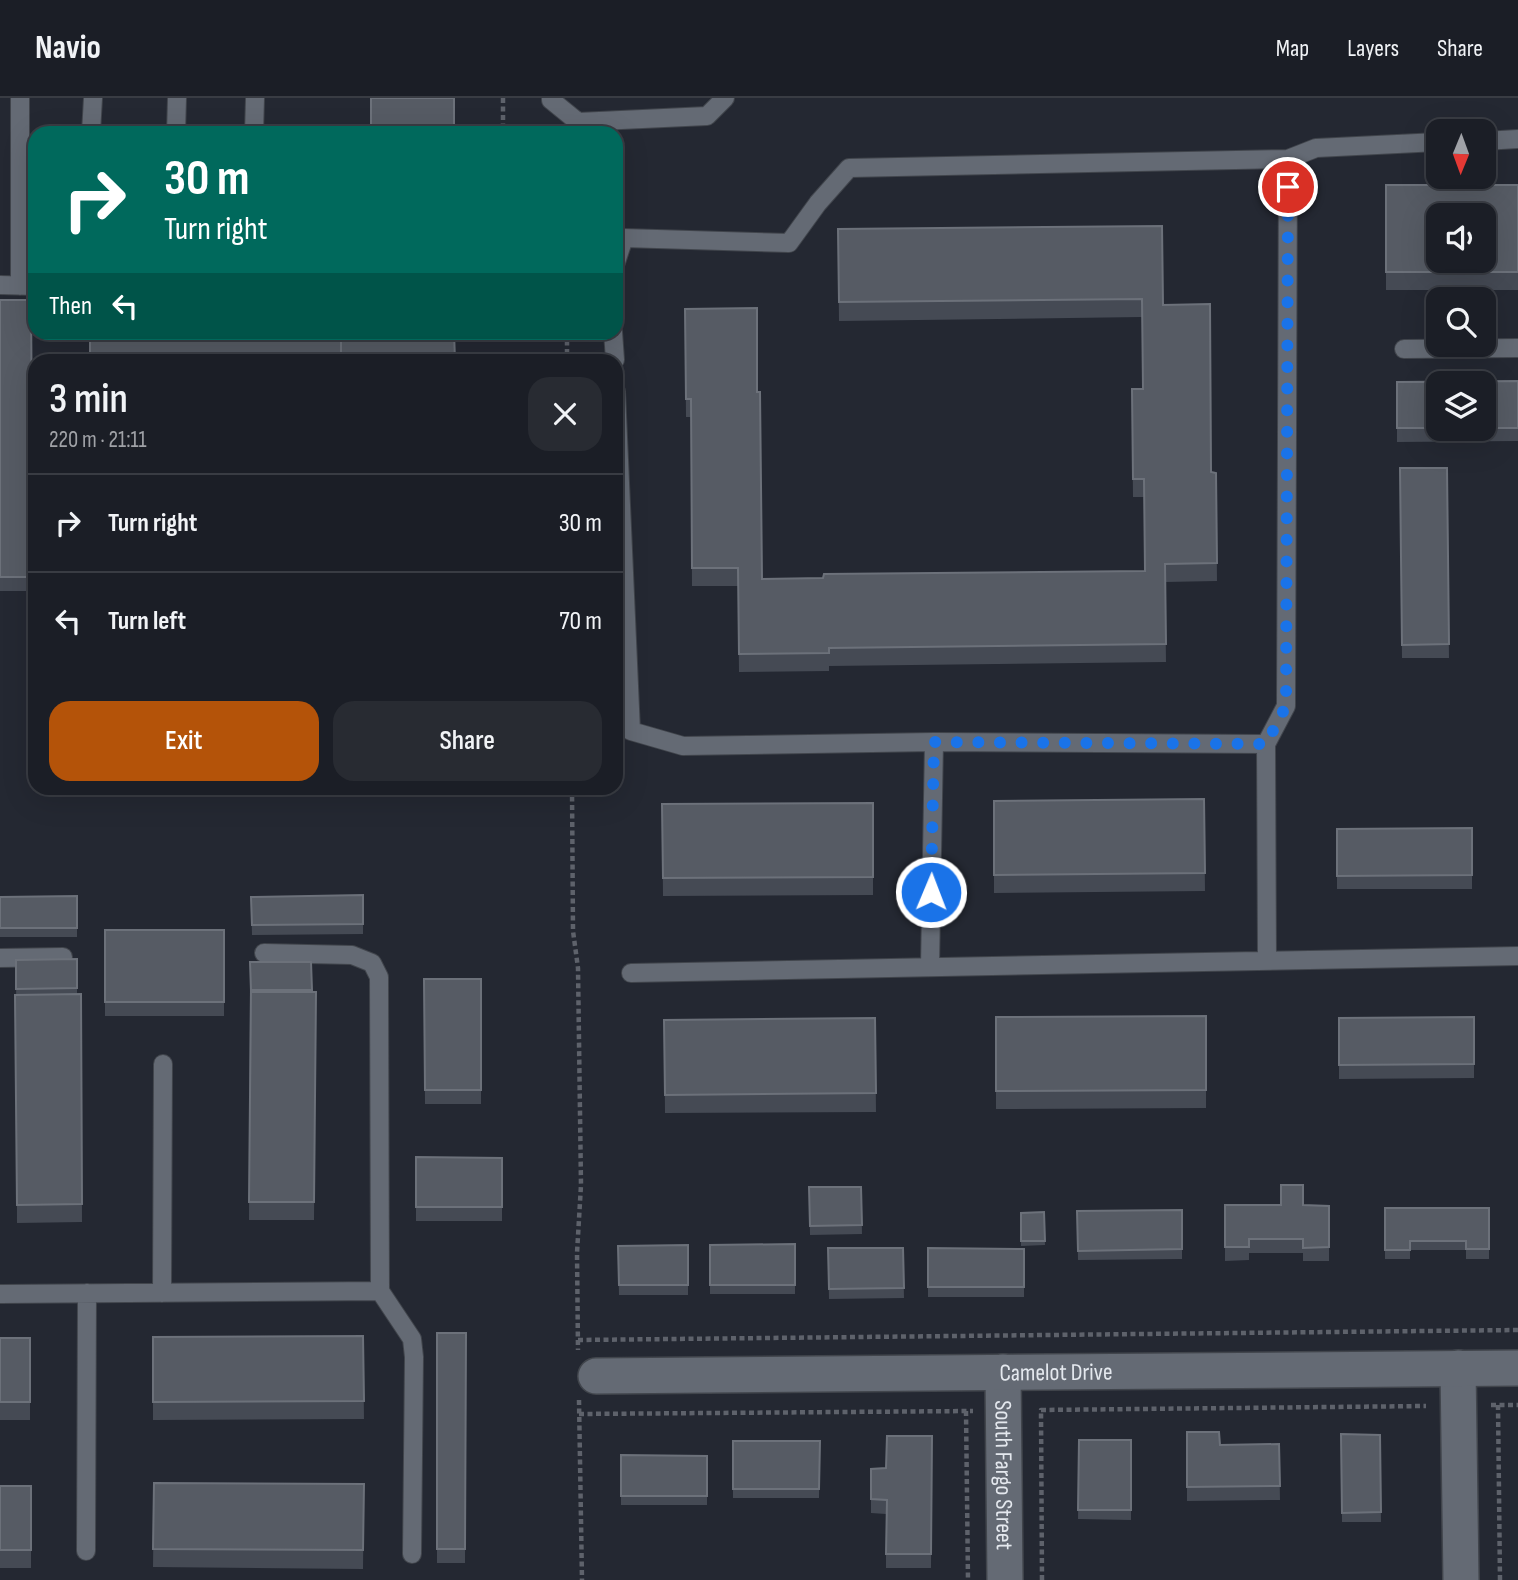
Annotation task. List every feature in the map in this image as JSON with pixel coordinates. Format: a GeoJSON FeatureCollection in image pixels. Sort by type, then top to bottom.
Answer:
{"type":"FeatureCollection","features":[{"type":"Feature","properties":{"kind":"street"},"geometry":{"type":"LineString","coordinates":[[1458,1368],[1461,1580]]}},
{"type":"Feature","properties":{"kind":"street","name":"Camelot Drive"},"geometry":{"type":"LineString","coordinates":[[584,1372],[1518,1368]]}},
{"type":"Feature","properties":{"kind":"street","name":"South Fargo Street"},"geometry":{"type":"LineString","coordinates":[[1003,1372],[1005,1580]]}},
{"type":"Feature","properties":{"kind":"lane"},"geometry":{"type":"LineString","coordinates":[[0,285],[28,286],[20,98]]}},
{"type":"Feature","properties":{"kind":"lane"},"geometry":{"type":"LineString","coordinates":[[91,126],[93,98]]}},
{"type":"Feature","properties":{"kind":"lane"},"geometry":{"type":"LineString","coordinates":[[176,126],[177,98]]}},
{"type":"Feature","properties":{"kind":"lane"},"geometry":{"type":"LineString","coordinates":[[254,126],[255,98]]}},
{"type":"Feature","properties":{"kind":"lane"},"geometry":{"type":"LineString","coordinates":[[551,98],[578,122],[707,116],[724,98]]}},
{"type":"Feature","properties":{"kind":"lane"},"geometry":{"type":"LineString","coordinates":[[1496,140],[1518,139]]}},
{"type":"Feature","properties":{"kind":"lane"},"geometry":{"type":"LineString","coordinates":[[623,241],[624,238],[789,243],[818,203],[849,168],[1288,159],[1316,148],[1426,143]]}},
{"type":"Feature","properties":{"kind":"lane"},"geometry":{"type":"LineString","coordinates":[[1266,961],[1266,744],[1286,706],[1288,159]]}},
{"type":"Feature","properties":{"kind":"lane"},"geometry":{"type":"LineString","coordinates":[[1404,349],[1518,348]]}},
{"type":"Feature","properties":{"kind":"lane"},"geometry":{"type":"LineString","coordinates":[[623,550],[631,731],[683,746],[934,742],[1266,744]]}},
{"type":"Feature","properties":{"kind":"lane"},"geometry":{"type":"LineString","coordinates":[[930,967],[934,742]]}},
{"type":"Feature","properties":{"kind":"lane"},"geometry":{"type":"LineString","coordinates":[[264,953],[352,954],[372,964],[379,977],[380,1291],[412,1339],[412,1554]]}},
{"type":"Feature","properties":{"kind":"lane"},"geometry":{"type":"LineString","coordinates":[[631,972],[1518,956]]}},
{"type":"Feature","properties":{"kind":"lane"},"geometry":{"type":"LineString","coordinates":[[0,958],[63,957]]}},
{"type":"Feature","properties":{"kind":"lane"},"geometry":{"type":"LineString","coordinates":[[162,1293],[163,1064]]}},
{"type":"Feature","properties":{"kind":"lane"},"geometry":{"type":"LineString","coordinates":[[0,1294],[380,1291]]}},
{"type":"Feature","properties":{"kind":"lane"},"geometry":{"type":"LineString","coordinates":[[86,1551],[87,1293]]}},
{"type":"Feature","properties":{"kind":"path"},"geometry":{"type":"LineString","coordinates":[[503,98],[503,126]]}},
{"type":"Feature","properties":{"kind":"path"},"geometry":{"type":"LineString","coordinates":[[572,795],[573,931],[578,968],[581,1185],[577,1253],[578,1340],[584,1372],[579,1414],[582,1580]]}},
{"type":"Feature","properties":{"kind":"path"},"geometry":{"type":"LineString","coordinates":[[578,1340],[1518,1330]]}},
{"type":"Feature","properties":{"kind":"path"},"geometry":{"type":"LineString","coordinates":[[1486,1405],[1518,1405]]}},
{"type":"Feature","properties":{"kind":"path"},"geometry":{"type":"LineString","coordinates":[[1498,1405],[1500,1580]]}},
{"type":"Feature","properties":{"kind":"path"},"geometry":{"type":"LineString","coordinates":[[1042,1580],[1041,1410],[1437,1406]]}},
{"type":"Feature","properties":{"kind":"path"},"geometry":{"type":"LineString","coordinates":[[579,1414],[966,1411],[968,1580]]}},
{"type":"Feature","properties":{"kind":"building"},"geometry":{"type":"Polygon","coordinates":[[[371,98],[454,98],[454,126],[371,126],[371,98]]]}},
{"type":"Feature","properties":{"kind":"building"},"geometry":{"type":"Polygon","coordinates":[[[1386,185],[1426,185],[1426,189],[1496,189],[1496,185],[1518,185],[1518,272],[1496,272],[1496,203],[1426,203],[1426,272],[1386,272],[1386,185]]]}},
{"type":"Feature","properties":{"kind":"building"},"geometry":{"type":"Polygon","coordinates":[[[1162,226],[1163,305],[1210,304],[1211,472],[1216,473],[1217,563],[1165,564],[1166,644],[829,648],[829,653],[739,654],[738,568],[692,568],[691,399],[686,399],[685,309],[757,308],[762,579],[823,578],[824,574],[1145,571],[1144,479],[1133,479],[1132,389],[1143,389],[1142,299],[839,302],[838,229],[1162,226]]]}},
{"type":"Feature","properties":{"kind":"building"},"geometry":{"type":"Polygon","coordinates":[[[0,300],[28,300],[28,340],[31,340],[31,354],[28,354],[28,577],[0,577],[0,300]]]}},
{"type":"Feature","properties":{"kind":"building"},"geometry":{"type":"Polygon","coordinates":[[[90,340],[341,340],[341,354],[90,354],[90,340]]]}},
{"type":"Feature","properties":{"kind":"building"},"geometry":{"type":"Polygon","coordinates":[[[341,340],[454,340],[455,354],[341,354],[341,340]]]}},
{"type":"Feature","properties":{"kind":"building"},"geometry":{"type":"Polygon","coordinates":[[[1496,381],[1518,381],[1518,428],[1496,428],[1496,381]]]}},
{"type":"Feature","properties":{"kind":"building"},"geometry":{"type":"Polygon","coordinates":[[[1397,382],[1426,382],[1426,428],[1397,428],[1397,382]]]}},
{"type":"Feature","properties":{"kind":"building"},"geometry":{"type":"Polygon","coordinates":[[[1400,468],[1447,468],[1449,644],[1402,645],[1400,468]]]}},
{"type":"Feature","properties":{"kind":"building"},"geometry":{"type":"Polygon","coordinates":[[[1204,799],[1205,873],[994,875],[994,801],[1204,799]]]}},
{"type":"Feature","properties":{"kind":"building"},"geometry":{"type":"Polygon","coordinates":[[[873,803],[873,877],[663,878],[662,804],[873,803]]]}},
{"type":"Feature","properties":{"kind":"building"},"geometry":{"type":"Polygon","coordinates":[[[1472,828],[1472,875],[1337,876],[1337,829],[1472,828]]]}},
{"type":"Feature","properties":{"kind":"building"},"geometry":{"type":"Polygon","coordinates":[[[363,895],[363,924],[252,925],[251,897],[363,895]]]}},
{"type":"Feature","properties":{"kind":"building"},"geometry":{"type":"Polygon","coordinates":[[[77,896],[77,928],[0,928],[0,897],[77,896]]]}},
{"type":"Feature","properties":{"kind":"building"},"geometry":{"type":"Polygon","coordinates":[[[105,930],[224,930],[224,1002],[105,1002],[105,930]]]}},
{"type":"Feature","properties":{"kind":"building"},"geometry":{"type":"Polygon","coordinates":[[[77,959],[77,988],[16,989],[16,960],[77,959]]]}},
{"type":"Feature","properties":{"kind":"building"},"geometry":{"type":"Polygon","coordinates":[[[250,962],[311,962],[312,990],[251,990],[250,962]]]}},
{"type":"Feature","properties":{"kind":"building"},"geometry":{"type":"Polygon","coordinates":[[[424,979],[481,979],[481,1090],[425,1090],[424,979]]]}},
{"type":"Feature","properties":{"kind":"building"},"geometry":{"type":"Polygon","coordinates":[[[251,992],[316,992],[314,1202],[249,1202],[251,992]]]}},
{"type":"Feature","properties":{"kind":"building"},"geometry":{"type":"Polygon","coordinates":[[[81,994],[82,1204],[17,1205],[15,995],[81,994]]]}},
{"type":"Feature","properties":{"kind":"building"},"geometry":{"type":"Polygon","coordinates":[[[1206,1016],[1206,1090],[996,1091],[996,1017],[1206,1016]]]}},
{"type":"Feature","properties":{"kind":"building"},"geometry":{"type":"Polygon","coordinates":[[[1474,1017],[1474,1064],[1339,1065],[1339,1018],[1474,1017]]]}},
{"type":"Feature","properties":{"kind":"building"},"geometry":{"type":"Polygon","coordinates":[[[875,1018],[876,1093],[665,1095],[664,1020],[875,1018]]]}},
{"type":"Feature","properties":{"kind":"building"},"geometry":{"type":"Polygon","coordinates":[[[416,1157],[502,1158],[502,1207],[416,1207],[416,1157]]]}},
{"type":"Feature","properties":{"kind":"building"},"geometry":{"type":"Polygon","coordinates":[[[1281,1185],[1303,1185],[1303,1205],[1329,1206],[1329,1247],[1303,1248],[1303,1239],[1249,1239],[1249,1247],[1225,1247],[1225,1205],[1281,1205],[1281,1185]]]}},
{"type":"Feature","properties":{"kind":"building"},"geometry":{"type":"Polygon","coordinates":[[[809,1187],[861,1187],[862,1225],[810,1226],[809,1187]]]}},
{"type":"Feature","properties":{"kind":"building"},"geometry":{"type":"Polygon","coordinates":[[[1385,1208],[1489,1208],[1489,1249],[1466,1249],[1466,1241],[1410,1241],[1410,1250],[1385,1250],[1385,1208]]]}},
{"type":"Feature","properties":{"kind":"building"},"geometry":{"type":"Polygon","coordinates":[[[1182,1210],[1182,1249],[1078,1251],[1077,1211],[1182,1210]]]}},
{"type":"Feature","properties":{"kind":"building"},"geometry":{"type":"Polygon","coordinates":[[[1044,1212],[1045,1241],[1021,1241],[1021,1213],[1044,1212]]]}},
{"type":"Feature","properties":{"kind":"building"},"geometry":{"type":"Polygon","coordinates":[[[795,1244],[795,1285],[710,1285],[710,1245],[795,1244]]]}},
{"type":"Feature","properties":{"kind":"building"},"geometry":{"type":"Polygon","coordinates":[[[688,1245],[688,1285],[619,1285],[618,1246],[688,1245]]]}},
{"type":"Feature","properties":{"kind":"building"},"geometry":{"type":"Polygon","coordinates":[[[828,1248],[903,1248],[904,1288],[829,1289],[828,1248]]]}},
{"type":"Feature","properties":{"kind":"building"},"geometry":{"type":"Polygon","coordinates":[[[928,1248],[1024,1249],[1024,1287],[928,1287],[928,1248]]]}},
{"type":"Feature","properties":{"kind":"building"},"geometry":{"type":"Polygon","coordinates":[[[437,1333],[466,1333],[465,1549],[437,1549],[437,1333]]]}},
{"type":"Feature","properties":{"kind":"building"},"geometry":{"type":"Polygon","coordinates":[[[363,1336],[364,1401],[153,1402],[153,1337],[363,1336]]]}},
{"type":"Feature","properties":{"kind":"building"},"geometry":{"type":"Polygon","coordinates":[[[0,1338],[30,1338],[30,1402],[0,1402],[0,1338]]]}},
{"type":"Feature","properties":{"kind":"building"},"geometry":{"type":"Polygon","coordinates":[[[1187,1432],[1219,1432],[1220,1445],[1279,1444],[1280,1486],[1187,1487],[1187,1432]]]}},
{"type":"Feature","properties":{"kind":"building"},"geometry":{"type":"Polygon","coordinates":[[[1341,1434],[1380,1435],[1381,1512],[1342,1513],[1341,1434]]]}},
{"type":"Feature","properties":{"kind":"building"},"geometry":{"type":"Polygon","coordinates":[[[887,1436],[932,1436],[931,1554],[886,1554],[887,1500],[871,1499],[871,1469],[886,1468],[887,1436]]]}},
{"type":"Feature","properties":{"kind":"building"},"geometry":{"type":"Polygon","coordinates":[[[1079,1440],[1131,1440],[1131,1510],[1078,1510],[1079,1440]]]}},
{"type":"Feature","properties":{"kind":"building"},"geometry":{"type":"Polygon","coordinates":[[[733,1441],[820,1441],[819,1489],[733,1489],[733,1441]]]}},
{"type":"Feature","properties":{"kind":"building"},"geometry":{"type":"Polygon","coordinates":[[[621,1455],[707,1456],[707,1496],[621,1496],[621,1455]]]}},
{"type":"Feature","properties":{"kind":"building"},"geometry":{"type":"Polygon","coordinates":[[[154,1483],[364,1484],[363,1550],[153,1549],[154,1483]]]}},
{"type":"Feature","properties":{"kind":"building"},"geometry":{"type":"Polygon","coordinates":[[[0,1486],[31,1486],[31,1550],[0,1550],[0,1486]]]}},
{"type":"Feature","properties":{"kind":"route"},"geometry":{"type":"LineString","coordinates":[[931,892],[934,742],[1266,744],[1286,706],[1288,187]]}}]}
